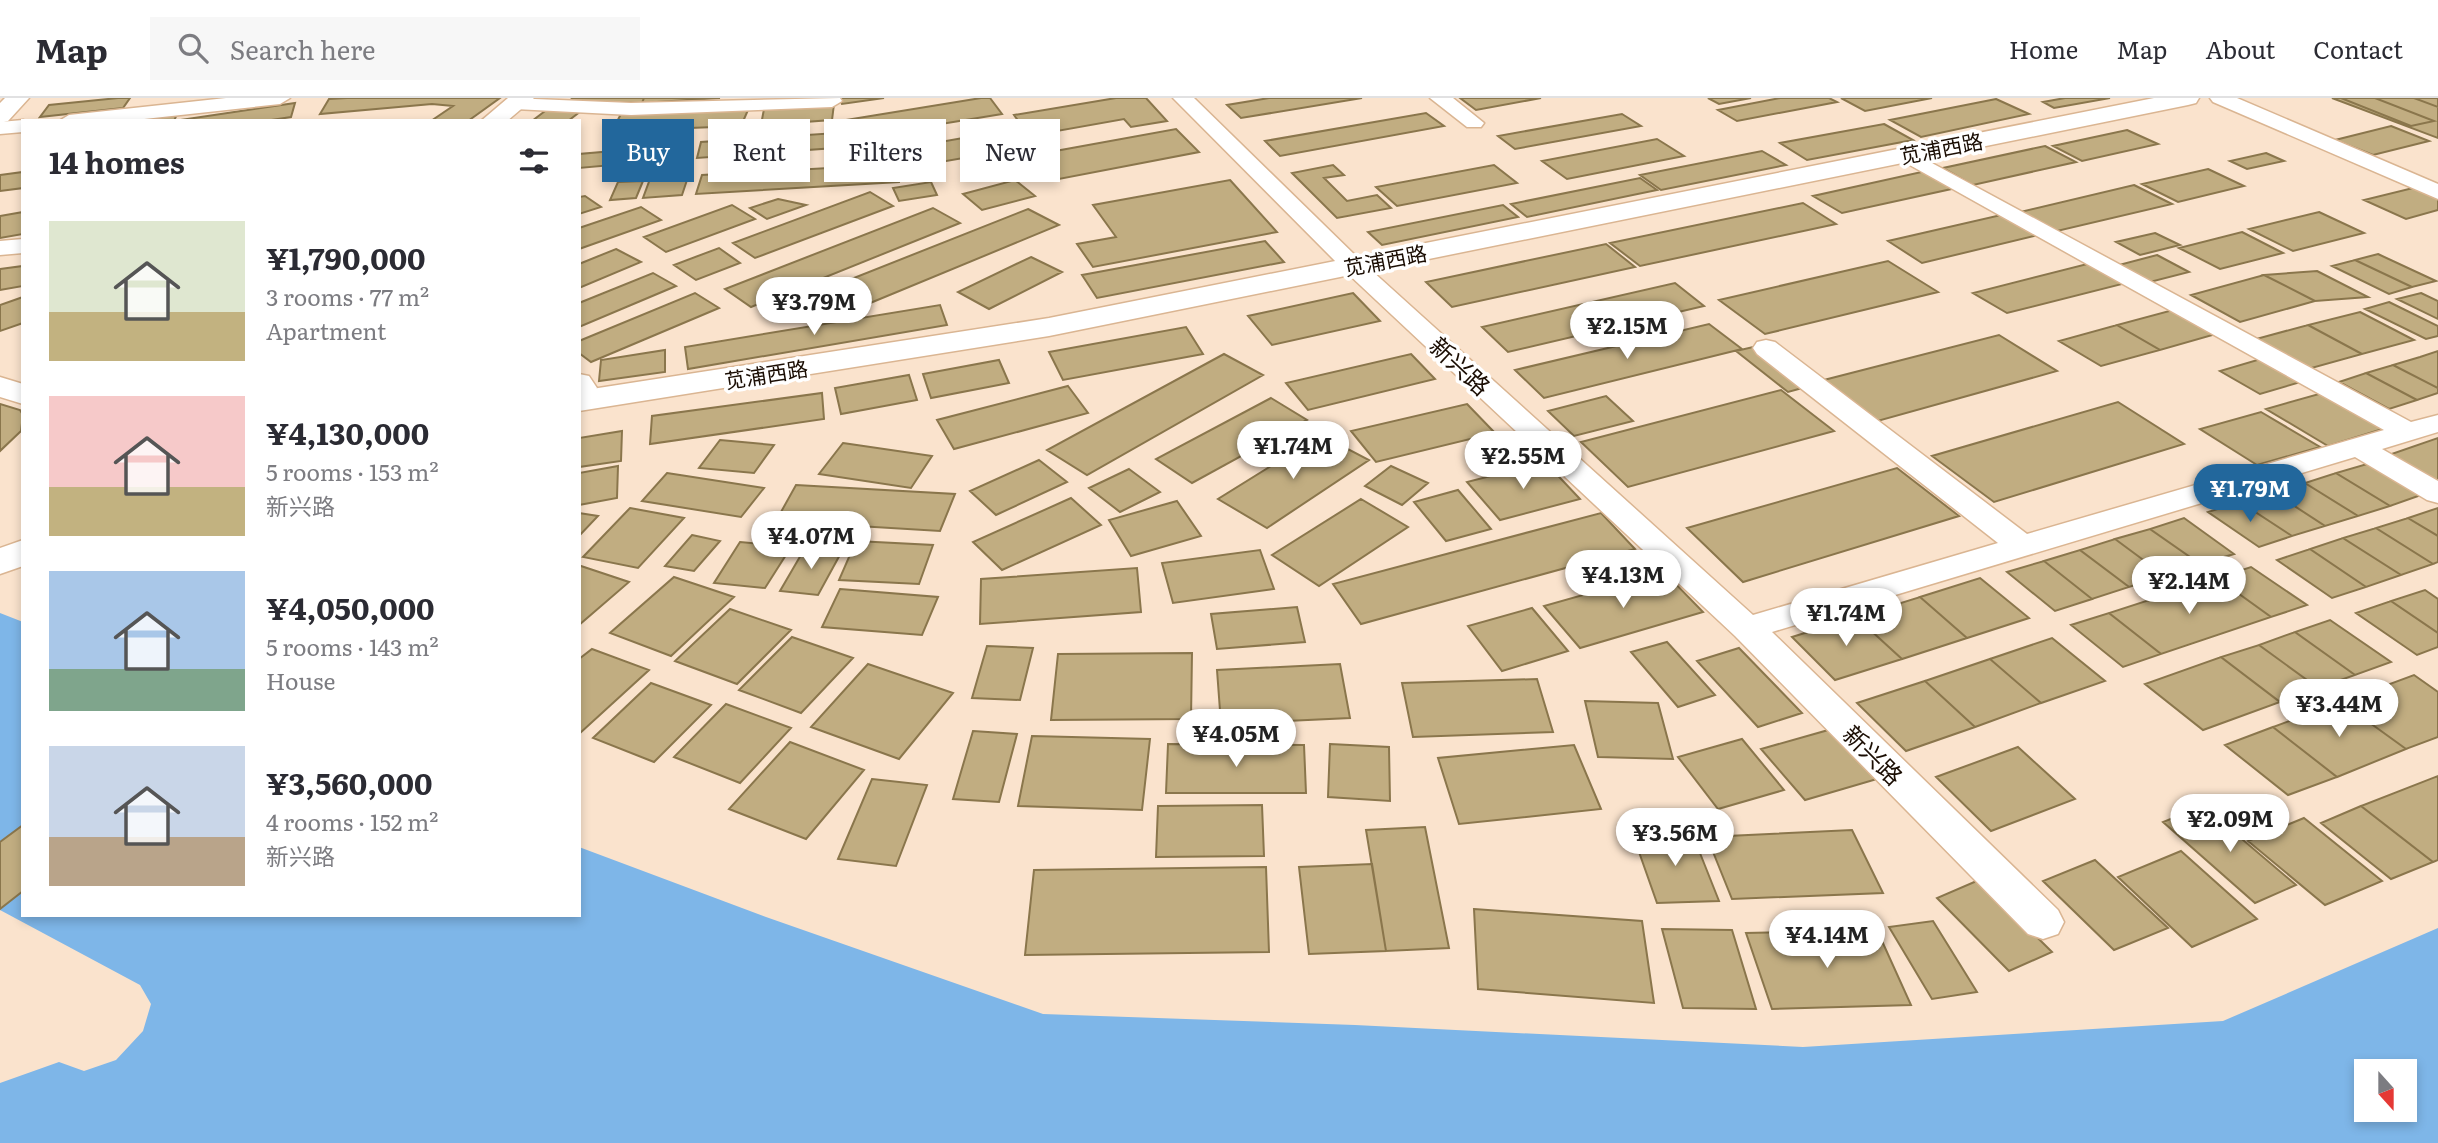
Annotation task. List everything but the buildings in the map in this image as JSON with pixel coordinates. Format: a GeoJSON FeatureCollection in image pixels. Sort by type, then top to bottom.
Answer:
{"type":"FeatureCollection","features":[{"type":"Feature","properties":{"kind":"street"},"geometry":{"type":"LineString","coordinates":[[0,116],[18,98]]}},
{"type":"Feature","properties":{"kind":"street"},"geometry":{"type":"LineString","coordinates":[[87,119],[280,98]]}},
{"type":"Feature","properties":{"kind":"street","name":"新兴路"},"geometry":{"type":"LineString","coordinates":[[1184,98],[1349,262],[1746,628],[2043,922]]}},
{"type":"Feature","properties":{"kind":"street"},"geometry":{"type":"LineString","coordinates":[[1440,98],[1474,123]]}},
{"type":"Feature","properties":{"kind":"street","name":"苋浦西路"},"geometry":{"type":"LineString","coordinates":[[581,390],[1049,327],[1349,262],[2144,98]]}},
{"type":"Feature","properties":{"kind":"street","name":"苋浦西路"},"geometry":{"type":"LineString","coordinates":[[1349,262],[2188,98]]}},
{"type":"Feature","properties":{"kind":"street"},"geometry":{"type":"LineString","coordinates":[[2220,98],[2438,192]]}},
{"type":"Feature","properties":{"kind":"street"},"geometry":{"type":"LineString","coordinates":[[495,119],[519,100],[631,109],[832,102]]}},
{"type":"Feature","properties":{"kind":"street"},"geometry":{"type":"LineString","coordinates":[[0,128],[21,126]]}},
{"type":"Feature","properties":{"kind":"street"},"geometry":{"type":"LineString","coordinates":[[1906,155],[2424,428]]}},
{"type":"Feature","properties":{"kind":"street"},"geometry":{"type":"LineString","coordinates":[[0,248],[21,246]]}},
{"type":"Feature","properties":{"kind":"street"},"geometry":{"type":"LineString","coordinates":[[1766,348],[2021,545]]}},
{"type":"Feature","properties":{"kind":"street"},"geometry":{"type":"LineString","coordinates":[[0,386],[21,394]]}},
{"type":"Feature","properties":{"kind":"street"},"geometry":{"type":"LineString","coordinates":[[1746,628],[2424,428]]}},
{"type":"Feature","properties":{"kind":"street"},"geometry":{"type":"LineString","coordinates":[[2360,449],[2438,494]]}},
{"type":"Feature","properties":{"kind":"water"},"geometry":{"type":"Polygon","coordinates":[[[0,613],[21,621],[21,917],[581,917],[581,848],[766,917],[1043,1014],[1355,1025],[1803,1047],[2223,1021],[2438,928],[2438,1143],[0,1143],[0,1083],[59,1062],[84,1071],[116,1060],[143,1031],[151,1004],[140,985],[0,910],[0,613]]]}}]}
